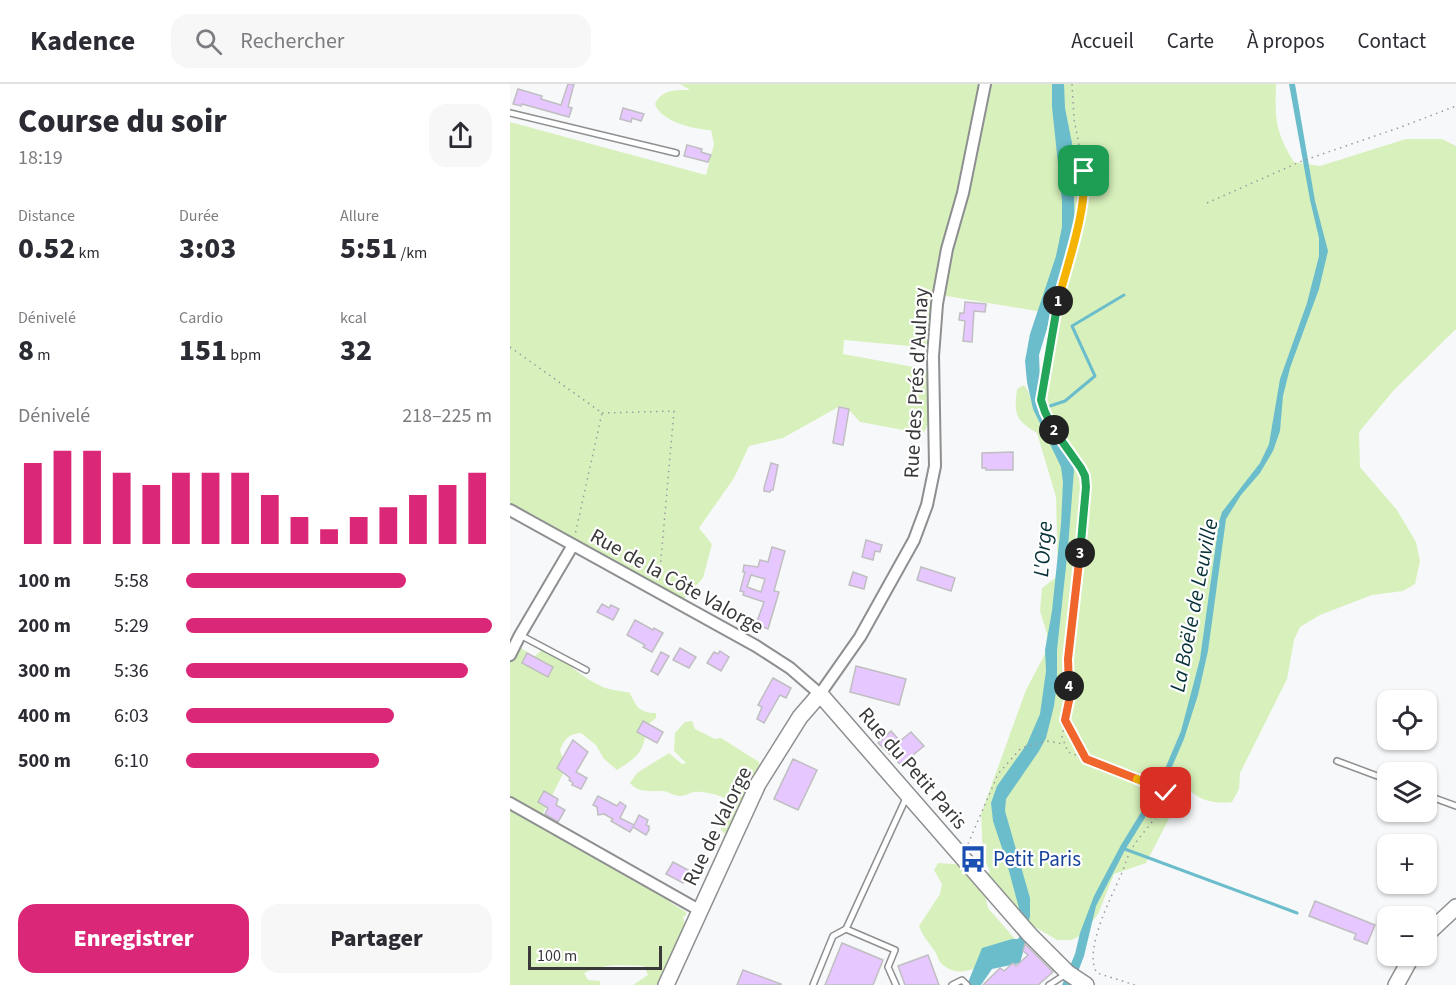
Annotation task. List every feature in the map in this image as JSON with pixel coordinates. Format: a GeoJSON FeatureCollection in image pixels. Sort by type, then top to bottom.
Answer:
{"type":"FeatureCollection","features":[{"type":"Feature","properties":{"kind":"street","name":"Rue des Prés d'Aulnay"},"geometry":{"type":"LineString","coordinates":[[819,694],[860,637],[914,540],[927,505],[935,466],[933,356],[937,304],[947,249],[961,204],[985,84]]}},
{"type":"Feature","properties":{"kind":"street","name":"Rue de la Côte Valorge"},"geometry":{"type":"LineString","coordinates":[[510,510],[765,652],[799,675],[819,694]]}},
{"type":"Feature","properties":{"kind":"street"},"geometry":{"type":"LineString","coordinates":[[510,655],[573,545]]}},
{"type":"Feature","properties":{"kind":"street","name":"Rue du Petit Paris"},"geometry":{"type":"LineString","coordinates":[[819,694],[1026,930],[1077,980]]}},
{"type":"Feature","properties":{"kind":"street","name":"Rue de Valorge"},"geometry":{"type":"LineString","coordinates":[[666,985],[758,784],[800,717],[819,694]]}},
{"type":"Feature","properties":{"kind":"street"},"geometry":{"type":"LineString","coordinates":[[510,803],[699,910]]}},
{"type":"Feature","properties":{"kind":"street"},"geometry":{"type":"LineString","coordinates":[[1437,925],[1456,907]]}},
{"type":"Feature","properties":{"kind":"street"},"geometry":{"type":"LineString","coordinates":[[1396,985],[1406,966]]}},
{"type":"Feature","properties":{"kind":"lane"},"geometry":{"type":"LineString","coordinates":[[510,113],[676,153]]}},
{"type":"Feature","properties":{"kind":"lane"},"geometry":{"type":"LineString","coordinates":[[520,635],[586,670]]}},
{"type":"Feature","properties":{"kind":"lane"},"geometry":{"type":"LineString","coordinates":[[1337,761],[1377,776]]}},
{"type":"Feature","properties":{"kind":"lane"},"geometry":{"type":"LineString","coordinates":[[813,985],[833,936],[846,929],[908,794]]}},
{"type":"Feature","properties":{"kind":"lane"},"geometry":{"type":"LineString","coordinates":[[1437,799],[1456,806]]}},
{"type":"Feature","properties":{"kind":"lane"},"geometry":{"type":"LineString","coordinates":[[846,929],[895,950],[888,968],[896,985]]}},
{"type":"Feature","properties":{"kind":"lane"},"geometry":{"type":"LineString","coordinates":[[952,985],[962,980],[967,984]]}},
{"type":"Feature","properties":{"kind":"lane"},"geometry":{"type":"LineString","coordinates":[[1049,985],[1077,980]]}},
{"type":"Feature","properties":{"kind":"path"},"geometry":{"type":"LineString","coordinates":[[1072,84],[1074,119],[1085,186],[1055,312],[1041,400],[1048,421],[1081,468],[1085,476],[1086,487],[1068,659],[1070,696],[1062,737],[1068,752],[1154,785],[1166,793],[1167,798],[1162,807],[1131,849],[1105,911],[1095,943],[1093,965],[1098,972],[1135,985]]}},
{"type":"Feature","properties":{"kind":"path"},"geometry":{"type":"LineString","coordinates":[[1207,203],[1302,160],[1456,106]]}},
{"type":"Feature","properties":{"kind":"path"},"geometry":{"type":"LineString","coordinates":[[510,347],[602,413],[674,411],[658,592]]}},
{"type":"Feature","properties":{"kind":"path"},"geometry":{"type":"LineString","coordinates":[[573,545],[602,413]]}},
{"type":"Feature","properties":{"kind":"path"},"geometry":{"type":"LineString","coordinates":[[1065,720],[1086,759]]}},
{"type":"Feature","properties":{"kind":"path"},"geometry":{"type":"LineString","coordinates":[[968,843],[998,774],[1021,748],[1048,741],[1064,744]]}},
{"type":"Feature","properties":{"kind":"green space"},"geometry":{"type":"Polygon","coordinates":[[[680,84],[1276,84],[1276,107],[1280,133],[1294,162],[1320,166],[1406,139],[1442,139],[1456,146],[1456,329],[1393,391],[1359,432],[1360,467],[1397,510],[1416,542],[1420,561],[1415,584],[1403,591],[1372,595],[1320,615],[1300,627],[1294,640],[1287,679],[1240,773],[1239,789],[1232,802],[1201,798],[1186,786],[1146,863],[1114,874],[1098,914],[1082,935],[1071,940],[1057,940],[1023,920],[996,884],[984,891],[988,908],[1015,939],[991,959],[972,970],[952,970],[943,965],[919,926],[940,894],[942,884],[934,870],[938,863],[967,865],[981,875],[990,872],[983,856],[981,814],[1026,690],[1046,652],[1047,634],[1040,611],[1042,588],[1058,576],[1056,497],[1037,433],[1020,420],[1016,405],[1017,389],[1024,385],[1039,415],[1044,419],[1050,417],[1045,398],[1050,360],[1060,315],[935,294],[931,348],[844,340],[843,354],[930,370],[931,415],[925,431],[920,433],[860,422],[850,411],[840,406],[783,438],[749,446],[734,478],[699,528],[712,544],[703,578],[683,600],[510,507],[510,122],[706,175],[714,144],[711,130],[671,120],[658,110],[655,104],[665,93],[690,90],[680,84]]]}},
{"type":"Feature","properties":{"kind":"green space"},"geometry":{"type":"Polygon","coordinates":[[[518,646],[527,652],[529,657],[535,656],[544,648],[548,649],[596,684],[630,693],[639,708],[646,712],[656,713],[656,718],[647,725],[639,752],[631,761],[617,770],[604,759],[596,745],[581,733],[568,738],[560,750],[566,768],[543,813],[544,830],[669,898],[671,903],[686,912],[686,916],[683,916],[685,925],[659,985],[633,985],[648,975],[644,966],[621,965],[606,966],[584,973],[588,980],[600,981],[600,985],[510,985],[510,659],[518,646]]]}},
{"type":"Feature","properties":{"kind":"green space"},"geometry":{"type":"Polygon","coordinates":[[[692,721],[695,729],[715,739],[721,738],[759,762],[760,770],[729,833],[725,834],[721,826],[731,801],[703,792],[680,796],[664,791],[644,791],[630,783],[637,773],[669,753],[682,764],[686,763],[674,751],[675,733],[685,722],[692,721]]]}},
{"type":"Feature","properties":{"kind":"water"},"geometry":{"type":"Polygon","coordinates":[[[1052,84],[1064,84],[1065,108],[1072,143],[1075,228],[1069,256],[1039,355],[1039,397],[1041,411],[1074,470],[1054,706],[1046,738],[1006,799],[1005,811],[1030,898],[1030,916],[1026,934],[993,821],[991,803],[997,786],[1027,744],[1040,714],[1046,671],[1045,650],[1052,611],[1061,524],[1063,482],[1061,467],[1033,409],[1025,361],[1030,334],[1056,256],[1062,227],[1062,201],[1052,107],[1052,84]]]}},
{"type":"Feature","properties":{"kind":"water"},"geometry":{"type":"Polygon","coordinates":[[[1289,84],[1295,84],[1315,201],[1328,251],[1319,289],[1290,368],[1283,396],[1280,431],[1273,451],[1260,473],[1241,495],[1226,519],[1208,651],[1198,695],[1184,739],[1162,790],[1125,850],[1096,906],[1084,956],[1073,985],[1062,985],[1094,896],[1121,845],[1159,783],[1181,731],[1200,659],[1219,522],[1222,512],[1260,463],[1269,444],[1280,379],[1307,303],[1319,256],[1319,238],[1289,84]]]}},
{"type":"Feature","properties":{"kind":"water"},"geometry":{"type":"Polygon","coordinates":[[[1021,934],[1023,941],[1026,941],[1020,963],[992,969],[981,985],[967,985],[982,948],[1018,939],[1021,934]]]}},
{"type":"Feature","properties":{"kind":"building"},"geometry":{"type":"Polygon","coordinates":[[[568,84],[574,84],[568,107],[572,108],[569,117],[522,104],[521,106],[513,104],[518,89],[542,96],[541,99],[561,105],[568,84]]]}},
{"type":"Feature","properties":{"kind":"building"},"geometry":{"type":"Polygon","coordinates":[[[623,108],[644,114],[641,121],[632,118],[631,122],[620,119],[623,108]]]}},
{"type":"Feature","properties":{"kind":"building"},"geometry":{"type":"Polygon","coordinates":[[[687,145],[702,149],[701,152],[711,155],[708,162],[684,156],[687,145]]]}},
{"type":"Feature","properties":{"kind":"building"},"geometry":{"type":"Polygon","coordinates":[[[965,302],[986,304],[985,312],[974,311],[972,342],[963,341],[965,321],[959,320],[960,313],[964,313],[965,302]]]}},
{"type":"Feature","properties":{"kind":"building"},"geometry":{"type":"Polygon","coordinates":[[[839,407],[849,409],[843,445],[833,443],[839,407]]]}},
{"type":"Feature","properties":{"kind":"building"},"geometry":{"type":"Polygon","coordinates":[[[1013,452],[1013,470],[982,468],[982,453],[1013,452]]]}},
{"type":"Feature","properties":{"kind":"building"},"geometry":{"type":"Polygon","coordinates":[[[771,463],[778,465],[773,490],[770,492],[764,491],[764,488],[771,463]]]}},
{"type":"Feature","properties":{"kind":"building"},"geometry":{"type":"Polygon","coordinates":[[[866,540],[882,545],[880,552],[875,551],[873,560],[862,557],[866,540]]]}},
{"type":"Feature","properties":{"kind":"building"},"geometry":{"type":"Polygon","coordinates":[[[772,547],[785,551],[774,591],[779,592],[768,629],[756,624],[764,602],[743,595],[744,592],[740,591],[745,572],[743,572],[744,565],[758,567],[760,560],[768,562],[772,547]],[[751,575],[747,587],[761,592],[765,579],[751,575]]]}},
{"type":"Feature","properties":{"kind":"building"},"geometry":{"type":"Polygon","coordinates":[[[921,567],[955,578],[951,591],[917,580],[921,567]]]}},
{"type":"Feature","properties":{"kind":"building"},"geometry":{"type":"Polygon","coordinates":[[[853,572],[867,577],[864,589],[849,585],[853,572]]]}},
{"type":"Feature","properties":{"kind":"building"},"geometry":{"type":"Polygon","coordinates":[[[602,604],[609,608],[611,605],[619,609],[613,620],[597,612],[602,604]]]}},
{"type":"Feature","properties":{"kind":"building"},"geometry":{"type":"Polygon","coordinates":[[[635,620],[663,633],[652,652],[643,647],[645,645],[627,635],[635,620]]]}},
{"type":"Feature","properties":{"kind":"building"},"geometry":{"type":"Polygon","coordinates":[[[680,648],[696,657],[689,668],[673,660],[680,648]]]}},
{"type":"Feature","properties":{"kind":"building"},"geometry":{"type":"Polygon","coordinates":[[[720,651],[729,657],[721,671],[707,663],[714,652],[718,654],[720,651]]]}},
{"type":"Feature","properties":{"kind":"building"},"geometry":{"type":"Polygon","coordinates":[[[661,652],[669,656],[658,675],[651,671],[661,652]]]}},
{"type":"Feature","properties":{"kind":"building"},"geometry":{"type":"Polygon","coordinates":[[[527,653],[553,667],[548,677],[522,663],[527,653]]]}},
{"type":"Feature","properties":{"kind":"building"},"geometry":{"type":"Polygon","coordinates":[[[856,666],[906,679],[899,705],[850,692],[856,666]]]}},
{"type":"Feature","properties":{"kind":"building"},"geometry":{"type":"Polygon","coordinates":[[[773,678],[791,688],[786,698],[780,695],[764,723],[757,719],[762,707],[758,705],[773,678]]]}},
{"type":"Feature","properties":{"kind":"building"},"geometry":{"type":"Polygon","coordinates":[[[643,721],[663,732],[657,743],[637,732],[643,721]]]}},
{"type":"Feature","properties":{"kind":"building"},"geometry":{"type":"Polygon","coordinates":[[[891,731],[900,741],[911,732],[924,746],[901,765],[878,743],[891,731]]]}},
{"type":"Feature","properties":{"kind":"building"},"geometry":{"type":"Polygon","coordinates":[[[573,740],[588,752],[576,772],[587,778],[581,789],[572,785],[570,778],[557,768],[573,740]]]}},
{"type":"Feature","properties":{"kind":"building"},"geometry":{"type":"Polygon","coordinates":[[[793,759],[817,770],[798,810],[774,799],[793,759]]]}},
{"type":"Feature","properties":{"kind":"building"},"geometry":{"type":"Polygon","coordinates":[[[544,791],[558,799],[556,805],[565,810],[558,822],[545,814],[548,808],[538,802],[544,791]]]}},
{"type":"Feature","properties":{"kind":"building"},"geometry":{"type":"Polygon","coordinates":[[[598,796],[617,806],[620,802],[626,806],[620,818],[634,825],[639,815],[648,820],[646,825],[649,826],[649,830],[646,835],[633,827],[630,832],[604,814],[598,815],[597,807],[593,805],[598,796]]]}},
{"type":"Feature","properties":{"kind":"building"},"geometry":{"type":"Polygon","coordinates":[[[673,862],[690,871],[683,883],[666,874],[673,862]]]}},
{"type":"Feature","properties":{"kind":"building"},"geometry":{"type":"Polygon","coordinates":[[[1315,901],[1375,925],[1367,944],[1354,939],[1356,934],[1309,916],[1315,901]]]}},
{"type":"Feature","properties":{"kind":"building"},"geometry":{"type":"Polygon","coordinates":[[[842,943],[883,960],[873,985],[825,985],[842,943]]]}},
{"type":"Feature","properties":{"kind":"building"},"geometry":{"type":"Polygon","coordinates":[[[1025,944],[1053,972],[1038,985],[983,985],[1000,968],[1004,971],[1013,963],[1016,966],[1028,955],[1023,951],[1025,944]]]}},
{"type":"Feature","properties":{"kind":"building"},"geometry":{"type":"Polygon","coordinates":[[[928,955],[939,985],[905,985],[898,966],[928,955]]]}},
{"type":"Feature","properties":{"kind":"building"},"geometry":{"type":"Polygon","coordinates":[[[743,970],[781,984],[781,985],[737,985],[743,970]]]}},
{"type":"Feature","properties":{"kind":"waterway"},"geometry":{"type":"LineString","coordinates":[[1038,410],[1065,401],[1095,376],[1072,326],[1124,295]]}},
{"type":"Feature","properties":{"kind":"waterway"},"geometry":{"type":"LineString","coordinates":[[1122,848],[1297,913]]}},
{"type":"Feature","properties":{"kind":"place","name":"Petit Paris"},"geometry":{"type":"Point","coordinates":[973,859]}},
{"type":"Feature","properties":{"kind":"route"},"geometry":{"type":"LineString","coordinates":[[1084,171],[1085,186],[1082,204],[1055,312],[1041,400],[1048,421],[1081,468],[1085,476],[1086,487],[1068,659],[1070,696],[1065,720],[1086,759],[1154,785],[1166,793]]}},
{"type":"Feature","properties":{"kind":"water label","name":"L'Orge"},"geometry":{"type":"Point","coordinates":[1042,549]}},
{"type":"Feature","properties":{"kind":"water label","name":"La Boële de Leuville"},"geometry":{"type":"Point","coordinates":[1193,605]}}]}
